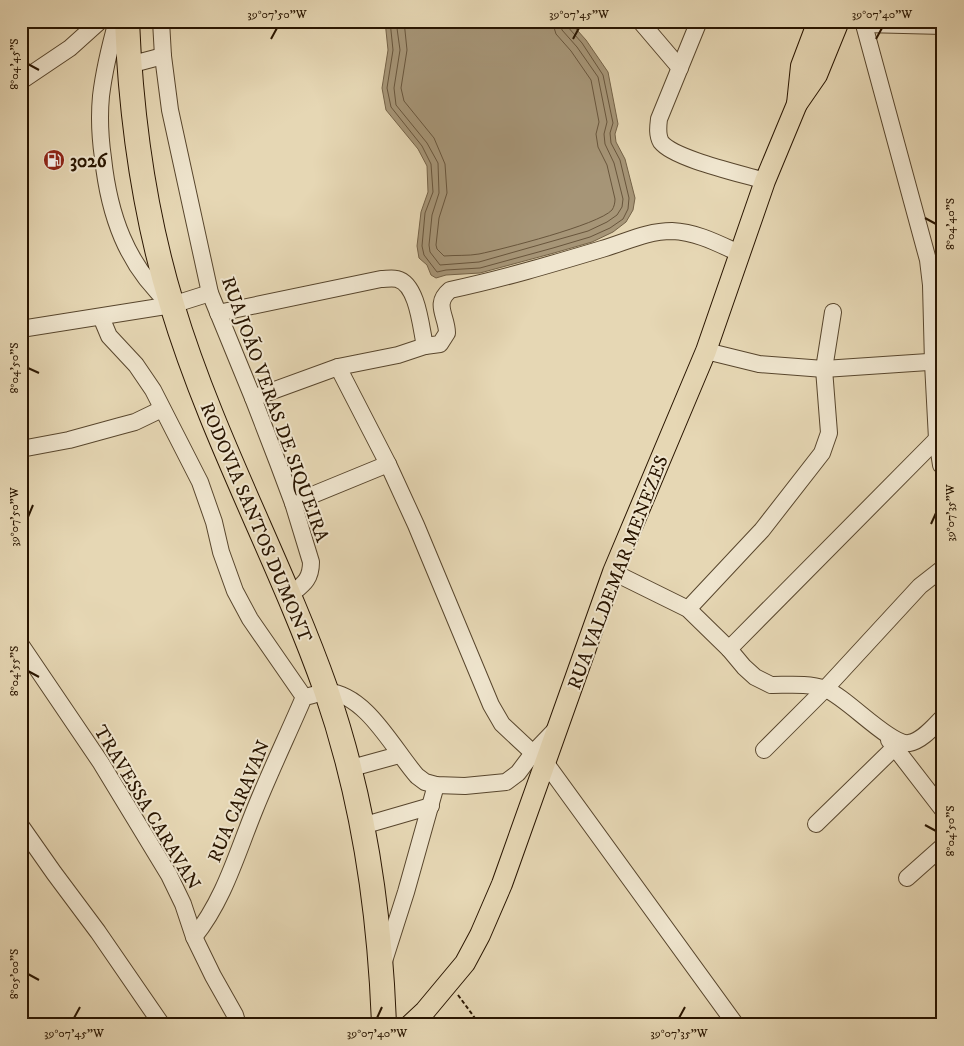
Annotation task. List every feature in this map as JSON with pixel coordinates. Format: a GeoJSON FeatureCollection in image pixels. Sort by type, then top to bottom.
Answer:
{"type":"FeatureCollection","features":[{"type":"Feature","properties":{"kind":"highway","name":"RODOVIA SANTOS DUMONT"},"geometry":{"type":"LineString","coordinates":[[127,21],[137,150],[149,215],[172,305],[210,410],[289,596],[315,695],[348,769],[362,826],[371,878],[381,967],[384,1025]]}},
{"type":"Feature","properties":{"kind":"main road"},"geometry":{"type":"LineString","coordinates":[[797,104],[801,66],[818,21]]}},
{"type":"Feature","properties":{"kind":"main road"},"geometry":{"type":"LineString","coordinates":[[797,104],[817,75],[839,21]]}},
{"type":"Feature","properties":{"kind":"main road","name":"RUA VALDEMAR MENEZES"},"geometry":{"type":"LineString","coordinates":[[410,1025],[450,983],[465,963],[480,935],[502,884],[539,758],[556,729],[613,572],[706,352],[765,181],[797,104]]}},
{"type":"Feature","properties":{"kind":"street"},"geometry":{"type":"LineString","coordinates":[[21,81],[70,48],[100,21]]}},
{"type":"Feature","properties":{"kind":"street"},"geometry":{"type":"LineString","coordinates":[[117,21],[110,46],[101,96],[99,129],[111,208],[124,243],[140,271],[161,296],[172,305]]}},
{"type":"Feature","properties":{"kind":"street","name":"RUA JOÃO VERAS DE SIQUEIRA"},"geometry":{"type":"LineString","coordinates":[[161,21],[163,56],[170,110],[210,293],[293,503],[311,562],[311,571],[306,582],[289,596]]}},
{"type":"Feature","properties":{"kind":"street"},"geometry":{"type":"LineString","coordinates":[[640,21],[680,68]]}},
{"type":"Feature","properties":{"kind":"street"},"geometry":{"type":"LineString","coordinates":[[699,21],[659,119],[658,134],[660,140],[666,146],[690,158],[765,181]]}},
{"type":"Feature","properties":{"kind":"street"},"geometry":{"type":"LineString","coordinates":[[942,466],[937,439],[938,362],[928,260],[863,23],[943,26]]}},
{"type":"Feature","properties":{"kind":"street"},"geometry":{"type":"LineString","coordinates":[[129,65],[163,56]]}},
{"type":"Feature","properties":{"kind":"street"},"geometry":{"type":"LineString","coordinates":[[253,398],[338,367],[398,356],[425,346],[440,344],[447,333],[441,304],[450,290],[530,270],[660,231],[690,233],[741,254]]}},
{"type":"Feature","properties":{"kind":"street"},"geometry":{"type":"LineString","coordinates":[[218,313],[381,280],[396,279],[405,284],[412,293],[420,317],[425,346]]}},
{"type":"Feature","properties":{"kind":"street"},"geometry":{"type":"LineString","coordinates":[[21,329],[172,305],[210,293]]}},
{"type":"Feature","properties":{"kind":"street"},"geometry":{"type":"LineString","coordinates":[[688,609],[762,530],[822,453],[829,433],[824,369],[833,312]]}},
{"type":"Feature","properties":{"kind":"street"},"geometry":{"type":"LineString","coordinates":[[101,317],[110,336],[145,376],[200,482],[214,522],[220,552],[235,591],[250,619],[315,695],[337,694],[358,705],[376,724],[417,776],[425,782],[436,785],[465,786],[506,782],[539,758]]}},
{"type":"Feature","properties":{"kind":"street"},"geometry":{"type":"LineString","coordinates":[[706,352],[758,364],[824,369],[938,362]]}},
{"type":"Feature","properties":{"kind":"street"},"geometry":{"type":"LineString","coordinates":[[338,367],[388,464],[443,588],[491,705],[502,724],[539,758],[736,1025]]}},
{"type":"Feature","properties":{"kind":"street"},"geometry":{"type":"LineString","coordinates":[[21,449],[69,440],[135,422],[162,409]]}},
{"type":"Feature","properties":{"kind":"street"},"geometry":{"type":"LineString","coordinates":[[729,649],[937,439]]}},
{"type":"Feature","properties":{"kind":"street"},"geometry":{"type":"LineString","coordinates":[[293,503],[388,464]]}},
{"type":"Feature","properties":{"kind":"street"},"geometry":{"type":"LineString","coordinates":[[764,750],[825,689],[920,586],[943,568]]}},
{"type":"Feature","properties":{"kind":"street"},"geometry":{"type":"LineString","coordinates":[[613,572],[688,609],[729,649],[744,667],[765,683],[771,685],[811,686],[825,689],[893,739],[906,743],[911,743],[924,735],[943,717]]}},
{"type":"Feature","properties":{"kind":"street","name":"TRAVESSA CARAVAN"},"geometry":{"type":"LineString","coordinates":[[21,645],[100,763],[169,875],[183,904],[194,937],[235,1015],[238,1025]]}},
{"type":"Feature","properties":{"kind":"street","name":"RUA CARAVAN"},"geometry":{"type":"LineString","coordinates":[[194,937],[211,916],[255,808],[315,695]]}},
{"type":"Feature","properties":{"kind":"street"},"geometry":{"type":"LineString","coordinates":[[880,729],[943,810]]}},
{"type":"Feature","properties":{"kind":"street"},"geometry":{"type":"LineString","coordinates":[[816,824],[894,747]]}},
{"type":"Feature","properties":{"kind":"street"},"geometry":{"type":"LineString","coordinates":[[348,769],[399,755]]}},
{"type":"Feature","properties":{"kind":"street"},"geometry":{"type":"LineString","coordinates":[[381,967],[406,892],[436,785]]}},
{"type":"Feature","properties":{"kind":"street"},"geometry":{"type":"LineString","coordinates":[[362,826],[431,806]]}},
{"type":"Feature","properties":{"kind":"street"},"geometry":{"type":"LineString","coordinates":[[21,826],[54,874],[98,932],[162,1025]]}},
{"type":"Feature","properties":{"kind":"street"},"geometry":{"type":"LineString","coordinates":[[907,878],[943,846]]}},
{"type":"Feature","properties":{"kind":"path"},"geometry":{"type":"LineString","coordinates":[[450,983],[480,1025]]}},
{"type":"Feature","properties":{"kind":"water"},"geometry":{"type":"Polygon","coordinates":[[[385,21],[569,21],[586,40],[608,72],[618,124],[615,134],[616,142],[625,159],[635,198],[633,210],[626,222],[613,232],[592,242],[554,253],[480,273],[446,275],[436,278],[431,275],[427,265],[419,258],[417,246],[421,212],[428,192],[427,166],[418,149],[386,110],[382,88],[388,50],[385,21]]]}},
{"type":"Feature","properties":{"kind":"place","name":"3026"},"geometry":{"type":"Point","coordinates":[54,160]}}]}
